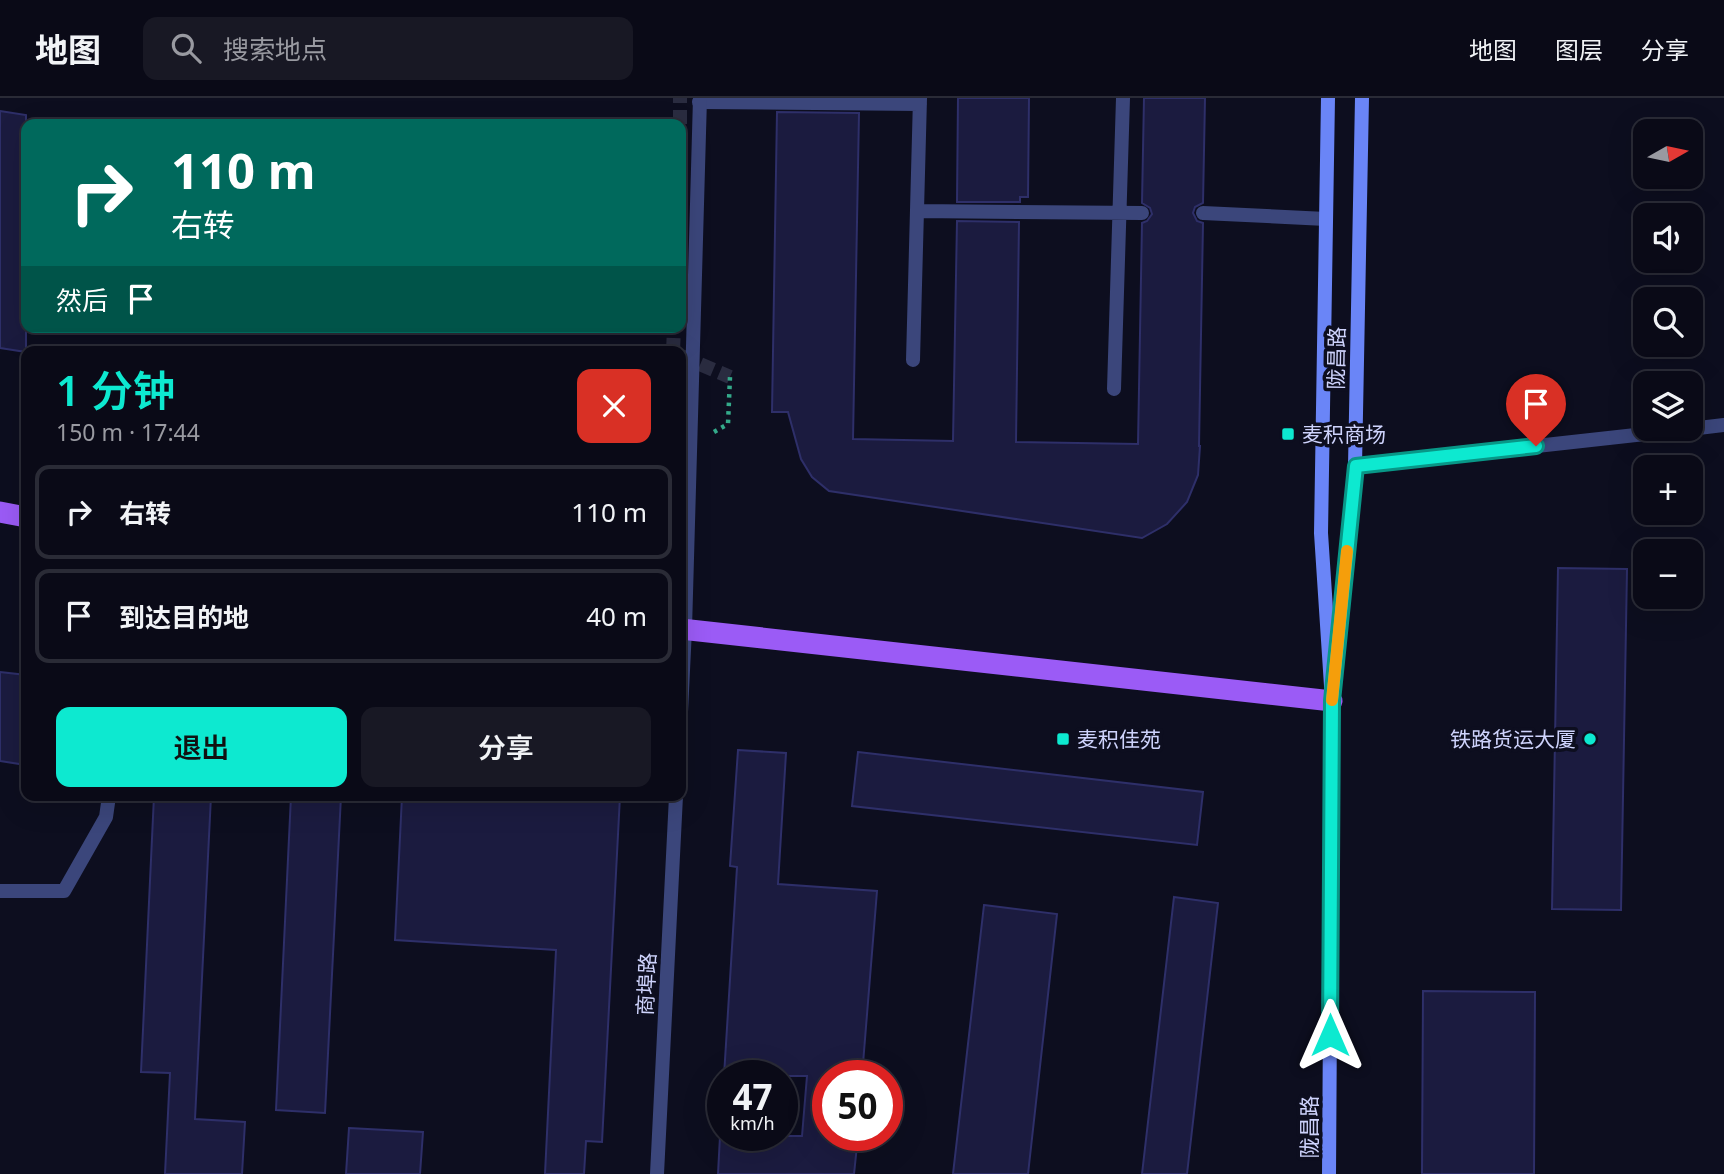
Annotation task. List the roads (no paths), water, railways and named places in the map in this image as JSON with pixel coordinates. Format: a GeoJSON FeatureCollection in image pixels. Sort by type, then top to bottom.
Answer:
{"type":"FeatureCollection","features":[{"type":"Feature","properties":{"kind":"main road","name":"陇昌路"},"geometry":{"type":"LineString","coordinates":[[1328,98],[1321,533],[1332,701],[1329,1174]]}},
{"type":"Feature","properties":{"kind":"main road","name":"陇昌路"},"geometry":{"type":"LineString","coordinates":[[1332,701],[1356,466],[1362,98]]}},
{"type":"Feature","properties":{"kind":"main road"},"geometry":{"type":"LineString","coordinates":[[0,512],[21,516]]}},
{"type":"Feature","properties":{"kind":"main road"},"geometry":{"type":"LineString","coordinates":[[686,629],[1332,701]]}},
{"type":"Feature","properties":{"kind":"street"},"geometry":{"type":"LineString","coordinates":[[1114,389],[1123,98]]}},
{"type":"Feature","properties":{"kind":"street"},"geometry":{"type":"LineString","coordinates":[[686,551],[700,100],[920,101],[913,360]]}},
{"type":"Feature","properties":{"kind":"street"},"geometry":{"type":"LineString","coordinates":[[917,211],[1142,213]]}},
{"type":"Feature","properties":{"kind":"street"},"geometry":{"type":"LineString","coordinates":[[1203,213],[1326,219]]}},
{"type":"Feature","properties":{"kind":"street"},"geometry":{"type":"LineString","coordinates":[[1703,427],[1724,425]]}},
{"type":"Feature","properties":{"kind":"street"},"geometry":{"type":"LineString","coordinates":[[1356,466],[1633,435]]}},
{"type":"Feature","properties":{"kind":"street"},"geometry":{"type":"LineString","coordinates":[[0,891],[64,891],[106,817],[108,801]]}},
{"type":"Feature","properties":{"kind":"street","name":"商埠路"},"geometry":{"type":"LineString","coordinates":[[657,1174],[677,801]]}},
{"type":"Feature","properties":{"kind":"tunnel"},"geometry":{"type":"LineString","coordinates":[[680,98],[680,119]]}},
{"type":"Feature","properties":{"kind":"tunnel"},"geometry":{"type":"LineString","coordinates":[[673,346],[674,333]]}},
{"type":"Feature","properties":{"kind":"tunnel"},"geometry":{"type":"LineString","coordinates":[[686,358],[730,377]]}},
{"type":"Feature","properties":{"kind":"place","name":"麦积商场"},"geometry":{"type":"Point","coordinates":[1288,434]}},
{"type":"Feature","properties":{"kind":"place","name":"麦积佳苑"},"geometry":{"type":"Point","coordinates":[1063,739]}},
{"type":"Feature","properties":{"kind":"place","name":"铁路货运大厦"},"geometry":{"type":"Point","coordinates":[1590,739]}}]}
